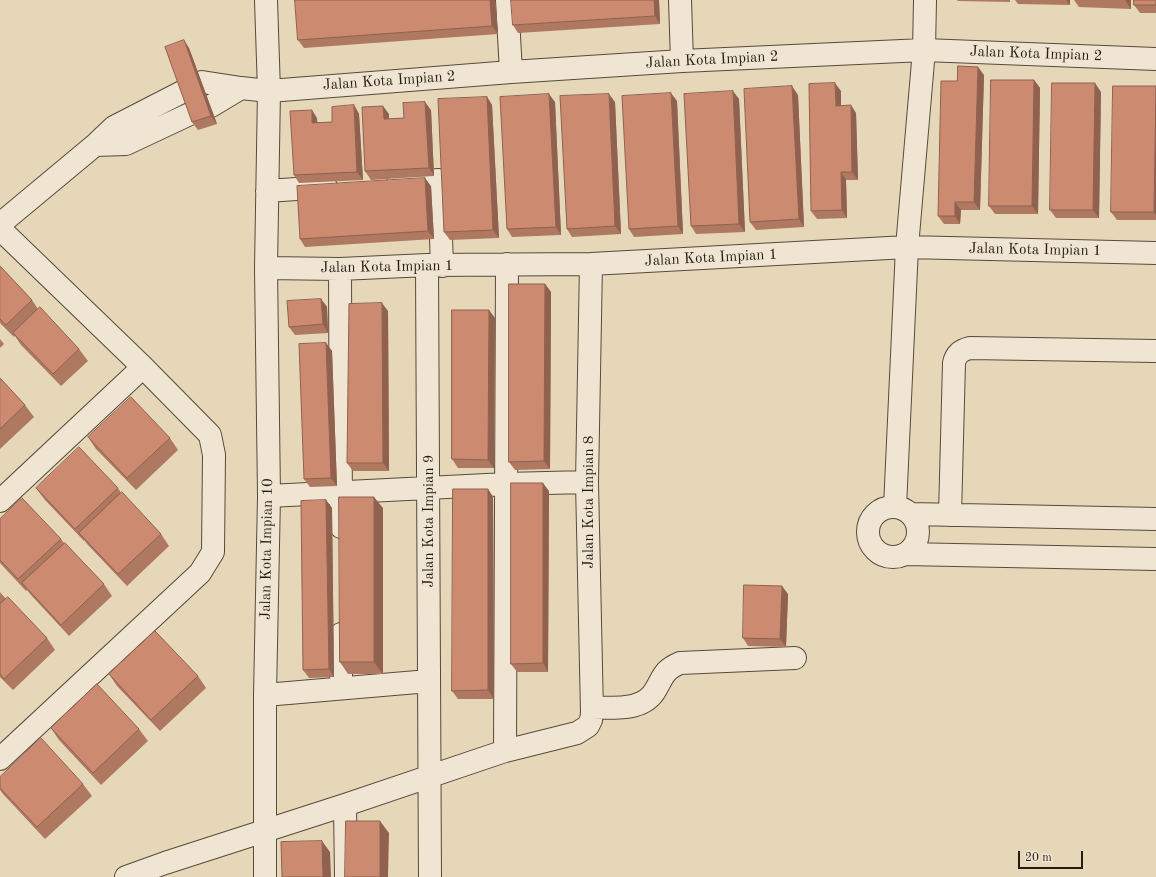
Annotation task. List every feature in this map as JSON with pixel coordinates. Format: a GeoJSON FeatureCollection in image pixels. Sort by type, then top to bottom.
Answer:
{"type":"FeatureCollection","features":[{"type":"Feature","properties":{"kind":"street","name":"Jalan Kota Impian 10"},"geometry":{"type":"LineString","coordinates":[[265,877],[265,695],[269,496],[266,268],[268,90],[266,0]]}},
{"type":"Feature","properties":{"kind":"street"},"geometry":{"type":"LineString","coordinates":[[507,0],[511,72]]}},
{"type":"Feature","properties":{"kind":"street"},"geometry":{"type":"LineString","coordinates":[[680,0],[682,61]]}},
{"type":"Feature","properties":{"kind":"street"},"geometry":{"type":"LineString","coordinates":[[905,554],[912,548],[917,540],[918,531],[916,522],[903,510],[907,247],[924,50],[925,0]]}},
{"type":"Feature","properties":{"kind":"street","name":"Jalan Kota Impian 2"},"geometry":{"type":"LineString","coordinates":[[95,145],[114,127],[193,87],[268,90],[682,61],[924,50],[1156,59]]}},
{"type":"Feature","properties":{"kind":"street"},"geometry":{"type":"LineString","coordinates":[[0,224],[95,145],[126,144],[201,110],[241,88]]}},
{"type":"Feature","properties":{"kind":"street","name":"Jalan Kota Impian 9"},"geometry":{"type":"LineString","coordinates":[[376,184],[439,180],[428,488],[430,877]]}},
{"type":"Feature","properties":{"kind":"street"},"geometry":{"type":"LineString","coordinates":[[267,191],[345,186]]}},
{"type":"Feature","properties":{"kind":"street"},"geometry":{"type":"LineString","coordinates":[[0,229],[143,367],[210,435],[214,455],[213,552],[200,574],[0,759]]}},
{"type":"Feature","properties":{"kind":"street","name":"Jalan Kota Impian 1"},"geometry":{"type":"LineString","coordinates":[[266,268],[591,264],[907,247],[1156,253]]}},
{"type":"Feature","properties":{"kind":"street"},"geometry":{"type":"LineString","coordinates":[[126,877],[168,870],[265,830],[344,805],[504,750],[507,264]]}},
{"type":"Feature","properties":{"kind":"street","name":"Jalan Kota Impian 8"},"geometry":{"type":"LineString","coordinates":[[504,750],[576,733],[588,726],[591,720],[592,708],[587,482],[591,264]]}},
{"type":"Feature","properties":{"kind":"street"},"geometry":{"type":"LineString","coordinates":[[340,268],[341,547]]}},
{"type":"Feature","properties":{"kind":"street"},"geometry":{"type":"LineString","coordinates":[[950,515],[954,364],[959,352],[970,348],[1156,351]]}},
{"type":"Feature","properties":{"kind":"street"},"geometry":{"type":"LineString","coordinates":[[0,500],[143,367]]}},
{"type":"Feature","properties":{"kind":"street"},"geometry":{"type":"LineString","coordinates":[[269,496],[506,484],[587,482]]}},
{"type":"Feature","properties":{"kind":"street"},"geometry":{"type":"LineString","coordinates":[[1156,519],[950,515],[886,508],[872,519],[869,528],[869,537],[872,546],[887,556],[905,554],[1156,559]]}},
{"type":"Feature","properties":{"kind":"street"},"geometry":{"type":"LineString","coordinates":[[341,617],[341,687]]}},
{"type":"Feature","properties":{"kind":"street"},"geometry":{"type":"LineString","coordinates":[[592,708],[637,706],[651,697],[666,671],[680,663],[794,658]]}},
{"type":"Feature","properties":{"kind":"street"},"geometry":{"type":"LineString","coordinates":[[265,695],[341,687],[429,681]]}},
{"type":"Feature","properties":{"kind":"street"},"geometry":{"type":"LineString","coordinates":[[344,805],[346,877]]}},
{"type":"Feature","properties":{"kind":"building"},"geometry":{"type":"Polygon","coordinates":[[[295,0],[490,0],[492,26],[298,40],[295,0]]]}},
{"type":"Feature","properties":{"kind":"building"},"geometry":{"type":"Polygon","coordinates":[[[511,0],[654,0],[655,16],[513,25],[511,0]]]}},
{"type":"Feature","properties":{"kind":"building"},"geometry":{"type":"Polygon","coordinates":[[[1134,0],[1156,0],[1156,5],[1134,5],[1134,0]]]}},
{"type":"Feature","properties":{"kind":"building"},"geometry":{"type":"Polygon","coordinates":[[[184,40],[211,116],[192,122],[165,47],[184,40]]]}},
{"type":"Feature","properties":{"kind":"building"},"geometry":{"type":"Polygon","coordinates":[[[958,66],[978,67],[974,202],[955,202],[955,216],[938,216],[941,81],[957,81],[958,66]]]}},
{"type":"Feature","properties":{"kind":"building"},"geometry":{"type":"Polygon","coordinates":[[[991,80],[1034,80],[1032,206],[989,206],[991,80]]]}},
{"type":"Feature","properties":{"kind":"building"},"geometry":{"type":"Polygon","coordinates":[[[835,83],[836,106],[851,105],[852,172],[841,172],[842,210],[811,211],[809,84],[835,83]]]}},
{"type":"Feature","properties":{"kind":"building"},"geometry":{"type":"Polygon","coordinates":[[[1052,83],[1095,83],[1093,210],[1050,210],[1052,83]]]}},
{"type":"Feature","properties":{"kind":"building"},"geometry":{"type":"Polygon","coordinates":[[[792,86],[799,219],[750,222],[744,89],[792,86]]]}},
{"type":"Feature","properties":{"kind":"building"},"geometry":{"type":"Polygon","coordinates":[[[1113,86],[1156,86],[1154,212],[1111,212],[1113,86]]]}},
{"type":"Feature","properties":{"kind":"building"},"geometry":{"type":"Polygon","coordinates":[[[733,91],[739,224],[691,226],[684,94],[733,91]]]}},
{"type":"Feature","properties":{"kind":"building"},"geometry":{"type":"Polygon","coordinates":[[[671,93],[678,226],[629,229],[622,96],[671,93]]]}},
{"type":"Feature","properties":{"kind":"building"},"geometry":{"type":"Polygon","coordinates":[[[549,94],[556,227],[507,229],[500,97],[549,94]]]}},
{"type":"Feature","properties":{"kind":"building"},"geometry":{"type":"Polygon","coordinates":[[[609,94],[615,226],[567,229],[560,96],[609,94]]]}},
{"type":"Feature","properties":{"kind":"building"},"geometry":{"type":"Polygon","coordinates":[[[487,97],[493,230],[444,232],[438,99],[487,97]]]}},
{"type":"Feature","properties":{"kind":"building"},"geometry":{"type":"Polygon","coordinates":[[[425,102],[429,168],[365,171],[362,107],[383,106],[384,119],[404,118],[403,103],[425,102]]]}},
{"type":"Feature","properties":{"kind":"building"},"geometry":{"type":"Polygon","coordinates":[[[354,105],[357,172],[294,175],[290,111],[312,110],[312,123],[332,122],[332,107],[354,105]]]}},
{"type":"Feature","properties":{"kind":"building"},"geometry":{"type":"Polygon","coordinates":[[[425,178],[428,231],[300,239],[297,186],[425,178]]]}},
{"type":"Feature","properties":{"kind":"building"},"geometry":{"type":"Polygon","coordinates":[[[0,266],[32,300],[6,325],[0,319],[0,266]]]}},
{"type":"Feature","properties":{"kind":"building"},"geometry":{"type":"Polygon","coordinates":[[[509,284],[545,284],[544,461],[509,462],[509,284]]]}},
{"type":"Feature","properties":{"kind":"building"},"geometry":{"type":"Polygon","coordinates":[[[321,299],[323,324],[289,327],[287,301],[321,299]]]}},
{"type":"Feature","properties":{"kind":"building"},"geometry":{"type":"Polygon","coordinates":[[[382,303],[383,463],[347,463],[349,304],[382,303]]]}},
{"type":"Feature","properties":{"kind":"building"},"geometry":{"type":"Polygon","coordinates":[[[40,307],[79,349],[53,374],[13,333],[40,307]]]}},
{"type":"Feature","properties":{"kind":"building"},"geometry":{"type":"Polygon","coordinates":[[[452,310],[489,310],[488,460],[452,459],[452,310]]]}},
{"type":"Feature","properties":{"kind":"building"},"geometry":{"type":"Polygon","coordinates":[[[326,343],[331,478],[304,479],[299,344],[326,343]]]}},
{"type":"Feature","properties":{"kind":"building"},"geometry":{"type":"Polygon","coordinates":[[[0,378],[25,405],[0,429],[0,378]]]}},
{"type":"Feature","properties":{"kind":"building"},"geometry":{"type":"Polygon","coordinates":[[[131,397],[170,438],[127,478],[88,437],[131,397]]]}},
{"type":"Feature","properties":{"kind":"building"},"geometry":{"type":"Polygon","coordinates":[[[79,447],[118,488],[75,529],[36,488],[79,447]]]}},
{"type":"Feature","properties":{"kind":"building"},"geometry":{"type":"Polygon","coordinates":[[[511,483],[543,483],[543,663],[511,664],[511,483]]]}},
{"type":"Feature","properties":{"kind":"building"},"geometry":{"type":"Polygon","coordinates":[[[453,489],[488,489],[488,690],[452,691],[453,489]]]}},
{"type":"Feature","properties":{"kind":"building"},"geometry":{"type":"Polygon","coordinates":[[[122,492],[161,534],[118,574],[79,533],[122,492]]]}},
{"type":"Feature","properties":{"kind":"building"},"geometry":{"type":"Polygon","coordinates":[[[339,497],[374,497],[374,662],[340,662],[339,497]]]}},
{"type":"Feature","properties":{"kind":"building"},"geometry":{"type":"Polygon","coordinates":[[[22,498],[61,539],[18,579],[0,560],[0,519],[22,498]]]}},
{"type":"Feature","properties":{"kind":"building"},"geometry":{"type":"Polygon","coordinates":[[[326,500],[329,669],[303,670],[301,501],[326,500]]]}},
{"type":"Feature","properties":{"kind":"building"},"geometry":{"type":"Polygon","coordinates":[[[65,543],[104,584],[61,625],[22,583],[65,543]]]}},
{"type":"Feature","properties":{"kind":"building"},"geometry":{"type":"Polygon","coordinates":[[[744,585],[782,586],[780,639],[743,638],[744,585]]]}},
{"type":"Feature","properties":{"kind":"building"},"geometry":{"type":"Polygon","coordinates":[[[8,597],[47,638],[4,679],[0,674],[0,604],[8,597]]]}},
{"type":"Feature","properties":{"kind":"building"},"geometry":{"type":"Polygon","coordinates":[[[155,631],[198,676],[151,720],[109,674],[155,631]]]}},
{"type":"Feature","properties":{"kind":"building"},"geometry":{"type":"Polygon","coordinates":[[[97,684],[139,729],[93,773],[51,728],[97,684]]]}},
{"type":"Feature","properties":{"kind":"building"},"geometry":{"type":"Polygon","coordinates":[[[41,738],[83,784],[37,827],[0,788],[0,777],[41,738]]]}},
{"type":"Feature","properties":{"kind":"building"},"geometry":{"type":"Polygon","coordinates":[[[346,821],[380,821],[380,877],[345,877],[346,821]]]}},
{"type":"Feature","properties":{"kind":"building"},"geometry":{"type":"Polygon","coordinates":[[[322,841],[323,877],[282,877],[281,842],[322,841]]]}}]}
